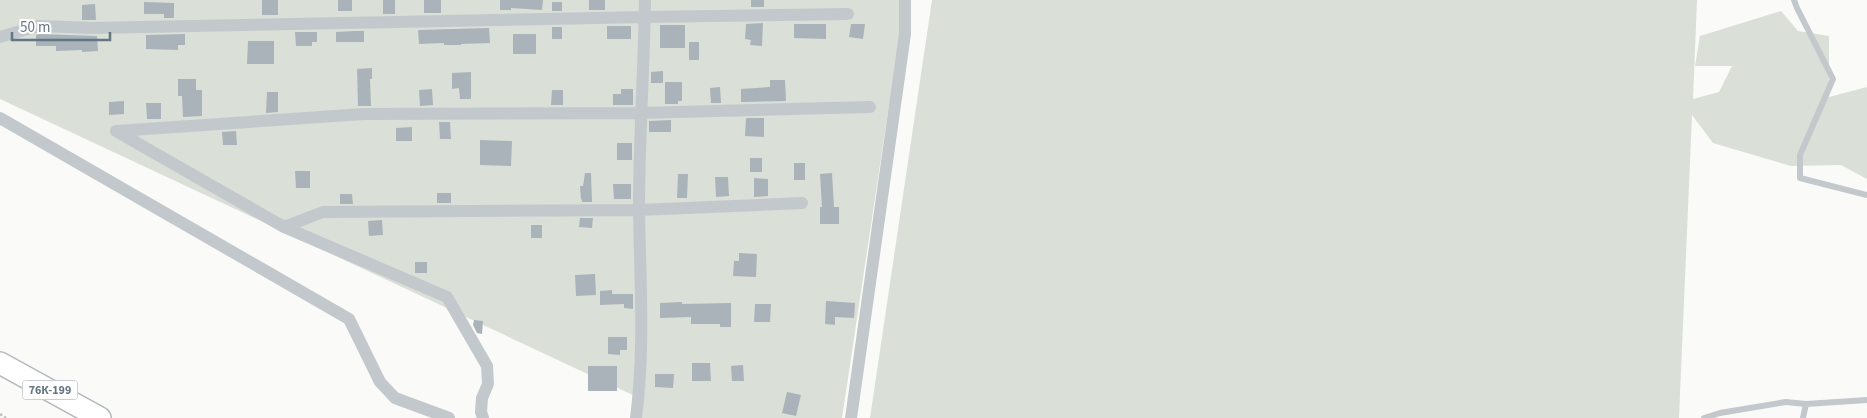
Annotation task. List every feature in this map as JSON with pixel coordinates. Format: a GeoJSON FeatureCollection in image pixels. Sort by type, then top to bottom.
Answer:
{"type":"FeatureCollection","features":[{"type":"Feature","properties":{"kind":"highway","name":"76К-199"},"geometry":{"type":"LineString","coordinates":[[0,363],[100,418]]}},
{"type":"Feature","properties":{"kind":"street"},"geometry":{"type":"LineString","coordinates":[[636,418],[640,386],[640,113],[645,0]]}},
{"type":"Feature","properties":{"kind":"street"},"geometry":{"type":"LineString","coordinates":[[851,418],[905,34],[905,0]]}},
{"type":"Feature","properties":{"kind":"street"},"geometry":{"type":"LineString","coordinates":[[0,37],[38,26],[92,28],[848,14]]}},
{"type":"Feature","properties":{"kind":"street"},"geometry":{"type":"LineString","coordinates":[[483,418],[481,412],[482,398],[488,384],[487,366],[447,297],[284,227],[116,131],[364,114],[640,113],[870,107]]}},
{"type":"Feature","properties":{"kind":"street"},"geometry":{"type":"LineString","coordinates":[[0,118],[349,319],[380,382],[395,398],[449,418]]}},
{"type":"Feature","properties":{"kind":"street"},"geometry":{"type":"LineString","coordinates":[[284,227],[323,212],[639,210],[802,203]]}},
{"type":"Feature","properties":{"kind":"lane"},"geometry":{"type":"LineString","coordinates":[[1794,0],[1833,79],[1800,155],[1800,178],[1867,195]]}},
{"type":"Feature","properties":{"kind":"lane"},"geometry":{"type":"LineString","coordinates":[[1704,418],[1720,413],[1786,402],[1806,404],[1867,400]]}},
{"type":"Feature","properties":{"kind":"lane"},"geometry":{"type":"LineString","coordinates":[[1803,418],[1806,404]]}},
{"type":"Feature","properties":{"kind":"path"},"geometry":{"type":"LineString","coordinates":[[0,414],[6,418]]}},
{"type":"Feature","properties":{"kind":"shaded area"},"geometry":{"type":"Polygon","coordinates":[[[0,0],[901,0],[900,32],[842,418],[631,418],[637,397],[0,99],[0,0]]]}},
{"type":"Feature","properties":{"kind":"shaded area"},"geometry":{"type":"Polygon","coordinates":[[[932,0],[1697,0],[1693,99],[1719,92],[1732,66],[1695,66],[1700,36],[1781,11],[1798,31],[1829,36],[1829,97],[1867,87],[1867,179],[1841,165],[1791,166],[1713,143],[1692,115],[1679,418],[870,418],[932,0]]]}},
{"type":"Feature","properties":{"kind":"building"},"geometry":{"type":"Polygon","coordinates":[[[262,0],[278,0],[278,15],[262,15],[262,0]]]}},
{"type":"Feature","properties":{"kind":"building"},"geometry":{"type":"Polygon","coordinates":[[[338,0],[352,0],[352,11],[338,11],[338,0]]]}},
{"type":"Feature","properties":{"kind":"building"},"geometry":{"type":"Polygon","coordinates":[[[383,0],[395,0],[395,14],[383,14],[383,0]]]}},
{"type":"Feature","properties":{"kind":"building"},"geometry":{"type":"Polygon","coordinates":[[[424,0],[441,0],[441,13],[424,13],[424,0]]]}},
{"type":"Feature","properties":{"kind":"building"},"geometry":{"type":"Polygon","coordinates":[[[500,0],[543,0],[542,10],[511,8],[511,10],[500,10],[500,0]]]}},
{"type":"Feature","properties":{"kind":"building"},"geometry":{"type":"Polygon","coordinates":[[[589,0],[605,0],[605,10],[589,10],[589,0]]]}},
{"type":"Feature","properties":{"kind":"building"},"geometry":{"type":"Polygon","coordinates":[[[751,0],[764,0],[764,7],[751,7],[751,0]]]}},
{"type":"Feature","properties":{"kind":"building"},"geometry":{"type":"Polygon","coordinates":[[[144,2],[174,3],[174,18],[164,18],[164,14],[144,14],[144,2]]]}},
{"type":"Feature","properties":{"kind":"building"},"geometry":{"type":"Polygon","coordinates":[[[552,2],[562,2],[562,11],[552,11],[552,2]]]}},
{"type":"Feature","properties":{"kind":"building"},"geometry":{"type":"Polygon","coordinates":[[[95,4],[96,20],[82,20],[82,5],[95,4]]]}},
{"type":"Feature","properties":{"kind":"building"},"geometry":{"type":"Polygon","coordinates":[[[763,23],[762,46],[750,45],[751,40],[745,39],[746,24],[763,23]]]}},
{"type":"Feature","properties":{"kind":"building"},"geometry":{"type":"Polygon","coordinates":[[[794,24],[826,24],[826,39],[794,38],[794,24]]]}},
{"type":"Feature","properties":{"kind":"building"},"geometry":{"type":"Polygon","coordinates":[[[851,24],[865,24],[863,39],[849,37],[851,24]]]}},
{"type":"Feature","properties":{"kind":"building"},"geometry":{"type":"Polygon","coordinates":[[[660,25],[685,25],[685,48],[660,48],[660,25]]]}},
{"type":"Feature","properties":{"kind":"building"},"geometry":{"type":"Polygon","coordinates":[[[607,26],[631,26],[631,39],[607,39],[607,26]]]}},
{"type":"Feature","properties":{"kind":"building"},"geometry":{"type":"Polygon","coordinates":[[[552,27],[562,27],[562,39],[552,39],[552,27]]]}},
{"type":"Feature","properties":{"kind":"building"},"geometry":{"type":"Polygon","coordinates":[[[489,28],[490,43],[461,45],[444,45],[444,43],[419,44],[418,30],[489,28]]]}},
{"type":"Feature","properties":{"kind":"building"},"geometry":{"type":"Polygon","coordinates":[[[364,31],[364,42],[336,42],[336,32],[364,31]]]}},
{"type":"Feature","properties":{"kind":"building"},"geometry":{"type":"Polygon","coordinates":[[[295,32],[317,32],[317,42],[312,42],[312,46],[296,46],[295,32]]]}},
{"type":"Feature","properties":{"kind":"building"},"geometry":{"type":"Polygon","coordinates":[[[185,34],[185,45],[178,45],[178,50],[146,49],[146,35],[185,34]]]}},
{"type":"Feature","properties":{"kind":"building"},"geometry":{"type":"Polygon","coordinates":[[[513,34],[536,34],[536,54],[513,54],[513,34]]]}},
{"type":"Feature","properties":{"kind":"building"},"geometry":{"type":"Polygon","coordinates":[[[36,35],[97,36],[98,51],[56,51],[56,46],[36,46],[36,35]]]}},
{"type":"Feature","properties":{"kind":"building"},"geometry":{"type":"Polygon","coordinates":[[[248,41],[274,41],[274,64],[247,64],[248,41]]]}},
{"type":"Feature","properties":{"kind":"building"},"geometry":{"type":"Polygon","coordinates":[[[689,42],[699,42],[699,60],[689,60],[689,42]]]}},
{"type":"Feature","properties":{"kind":"building"},"geometry":{"type":"Polygon","coordinates":[[[372,68],[372,79],[370,79],[371,106],[358,106],[357,69],[372,68]]]}},
{"type":"Feature","properties":{"kind":"building"},"geometry":{"type":"Polygon","coordinates":[[[663,71],[663,83],[651,83],[651,72],[663,71]]]}},
{"type":"Feature","properties":{"kind":"building"},"geometry":{"type":"Polygon","coordinates":[[[471,72],[471,99],[460,99],[459,88],[452,89],[452,73],[471,72]]]}},
{"type":"Feature","properties":{"kind":"building"},"geometry":{"type":"Polygon","coordinates":[[[178,79],[196,79],[196,90],[202,90],[202,116],[183,117],[182,96],[178,96],[178,79]]]}},
{"type":"Feature","properties":{"kind":"building"},"geometry":{"type":"Polygon","coordinates":[[[770,80],[785,80],[786,101],[741,102],[741,89],[770,87],[770,80]]]}},
{"type":"Feature","properties":{"kind":"building"},"geometry":{"type":"Polygon","coordinates":[[[665,82],[682,82],[682,101],[678,101],[678,104],[665,104],[665,82]]]}},
{"type":"Feature","properties":{"kind":"building"},"geometry":{"type":"Polygon","coordinates":[[[720,87],[721,103],[711,103],[710,88],[720,87]]]}},
{"type":"Feature","properties":{"kind":"building"},"geometry":{"type":"Polygon","coordinates":[[[432,89],[433,105],[420,106],[419,90],[432,89]]]}},
{"type":"Feature","properties":{"kind":"building"},"geometry":{"type":"Polygon","coordinates":[[[621,89],[633,89],[633,105],[613,105],[613,94],[621,94],[621,89]]]}},
{"type":"Feature","properties":{"kind":"building"},"geometry":{"type":"Polygon","coordinates":[[[552,90],[563,90],[563,105],[551,105],[552,90]]]}},
{"type":"Feature","properties":{"kind":"building"},"geometry":{"type":"Polygon","coordinates":[[[267,92],[278,92],[278,112],[266,113],[267,92]]]}},
{"type":"Feature","properties":{"kind":"building"},"geometry":{"type":"Polygon","coordinates":[[[124,101],[124,114],[109,115],[109,102],[124,101]]]}},
{"type":"Feature","properties":{"kind":"building"},"geometry":{"type":"Polygon","coordinates":[[[146,103],[161,103],[161,119],[147,119],[146,103]]]}},
{"type":"Feature","properties":{"kind":"building"},"geometry":{"type":"Polygon","coordinates":[[[746,118],[764,118],[764,137],[745,136],[746,118]]]}},
{"type":"Feature","properties":{"kind":"building"},"geometry":{"type":"Polygon","coordinates":[[[671,120],[671,132],[649,132],[649,121],[671,120]]]}},
{"type":"Feature","properties":{"kind":"building"},"geometry":{"type":"Polygon","coordinates":[[[439,122],[450,122],[451,139],[440,139],[439,122]]]}},
{"type":"Feature","properties":{"kind":"building"},"geometry":{"type":"Polygon","coordinates":[[[412,127],[412,141],[396,141],[396,128],[412,127]]]}},
{"type":"Feature","properties":{"kind":"building"},"geometry":{"type":"Polygon","coordinates":[[[236,131],[237,145],[223,145],[222,132],[236,131]]]}},
{"type":"Feature","properties":{"kind":"building"},"geometry":{"type":"Polygon","coordinates":[[[480,140],[512,141],[511,166],[480,165],[480,140]]]}},
{"type":"Feature","properties":{"kind":"building"},"geometry":{"type":"Polygon","coordinates":[[[617,143],[632,143],[632,160],[617,160],[617,143]]]}},
{"type":"Feature","properties":{"kind":"building"},"geometry":{"type":"Polygon","coordinates":[[[750,158],[762,158],[762,172],[750,172],[750,158]]]}},
{"type":"Feature","properties":{"kind":"building"},"geometry":{"type":"Polygon","coordinates":[[[794,163],[805,163],[805,180],[794,180],[794,163]]]}},
{"type":"Feature","properties":{"kind":"building"},"geometry":{"type":"Polygon","coordinates":[[[295,171],[310,171],[310,188],[296,188],[295,171]]]}},
{"type":"Feature","properties":{"kind":"building"},"geometry":{"type":"Polygon","coordinates":[[[585,173],[591,173],[592,202],[582,202],[581,200],[580,186],[583,186],[585,173]]]}},
{"type":"Feature","properties":{"kind":"building"},"geometry":{"type":"Polygon","coordinates":[[[832,173],[834,207],[839,207],[839,224],[820,224],[820,207],[822,207],[820,174],[832,173]]]}},
{"type":"Feature","properties":{"kind":"building"},"geometry":{"type":"Polygon","coordinates":[[[678,174],[688,174],[687,198],[677,198],[678,174]]]}},
{"type":"Feature","properties":{"kind":"building"},"geometry":{"type":"Polygon","coordinates":[[[715,177],[728,177],[729,196],[716,197],[715,177]]]}},
{"type":"Feature","properties":{"kind":"building"},"geometry":{"type":"Polygon","coordinates":[[[754,178],[768,179],[768,196],[754,197],[754,178]]]}},
{"type":"Feature","properties":{"kind":"building"},"geometry":{"type":"Polygon","coordinates":[[[613,184],[631,184],[631,199],[614,199],[613,184]]]}},
{"type":"Feature","properties":{"kind":"building"},"geometry":{"type":"Polygon","coordinates":[[[437,193],[451,193],[451,203],[437,203],[437,193]]]}},
{"type":"Feature","properties":{"kind":"building"},"geometry":{"type":"Polygon","coordinates":[[[340,194],[352,194],[353,204],[340,204],[340,194]]]}},
{"type":"Feature","properties":{"kind":"building"},"geometry":{"type":"Polygon","coordinates":[[[580,218],[593,218],[592,228],[579,227],[580,218]]]}},
{"type":"Feature","properties":{"kind":"building"},"geometry":{"type":"Polygon","coordinates":[[[382,220],[383,235],[369,236],[368,221],[382,220]]]}},
{"type":"Feature","properties":{"kind":"building"},"geometry":{"type":"Polygon","coordinates":[[[531,225],[542,225],[542,238],[531,238],[531,225]]]}},
{"type":"Feature","properties":{"kind":"building"},"geometry":{"type":"Polygon","coordinates":[[[739,253],[757,254],[756,277],[733,276],[734,261],[739,261],[739,253]]]}},
{"type":"Feature","properties":{"kind":"building"},"geometry":{"type":"Polygon","coordinates":[[[415,262],[427,262],[427,273],[415,273],[415,262]]]}},
{"type":"Feature","properties":{"kind":"building"},"geometry":{"type":"Polygon","coordinates":[[[595,274],[596,295],[576,296],[575,275],[595,274]]]}},
{"type":"Feature","properties":{"kind":"building"},"geometry":{"type":"Polygon","coordinates":[[[612,290],[612,294],[633,294],[633,309],[624,308],[624,304],[600,305],[600,291],[612,290]]]}},
{"type":"Feature","properties":{"kind":"building"},"geometry":{"type":"Polygon","coordinates":[[[826,301],[855,303],[854,318],[835,317],[835,325],[825,324],[826,301]]]}},
{"type":"Feature","properties":{"kind":"building"},"geometry":{"type":"Polygon","coordinates":[[[682,302],[682,304],[731,303],[731,327],[720,327],[720,324],[691,324],[691,317],[660,318],[660,303],[682,302]]]}},
{"type":"Feature","properties":{"kind":"building"},"geometry":{"type":"Polygon","coordinates":[[[755,304],[771,304],[770,322],[754,322],[755,304]]]}},
{"type":"Feature","properties":{"kind":"building"},"geometry":{"type":"Polygon","coordinates":[[[474,320],[483,321],[482,334],[477,333],[473,325],[474,320]]]}},
{"type":"Feature","properties":{"kind":"building"},"geometry":{"type":"Polygon","coordinates":[[[608,337],[627,337],[627,350],[620,350],[620,355],[608,354],[608,337]]]}},
{"type":"Feature","properties":{"kind":"building"},"geometry":{"type":"Polygon","coordinates":[[[692,363],[710,363],[711,381],[692,381],[692,363]]]}},
{"type":"Feature","properties":{"kind":"building"},"geometry":{"type":"Polygon","coordinates":[[[743,365],[744,381],[732,381],[731,366],[743,365]]]}},
{"type":"Feature","properties":{"kind":"building"},"geometry":{"type":"Polygon","coordinates":[[[588,366],[617,366],[617,391],[588,391],[588,366]]]}},
{"type":"Feature","properties":{"kind":"building"},"geometry":{"type":"Polygon","coordinates":[[[655,374],[674,374],[673,388],[655,387],[655,374]]]}},
{"type":"Feature","properties":{"kind":"building"},"geometry":{"type":"Polygon","coordinates":[[[787,392],[801,395],[796,416],[782,413],[787,392]]]}}]}
